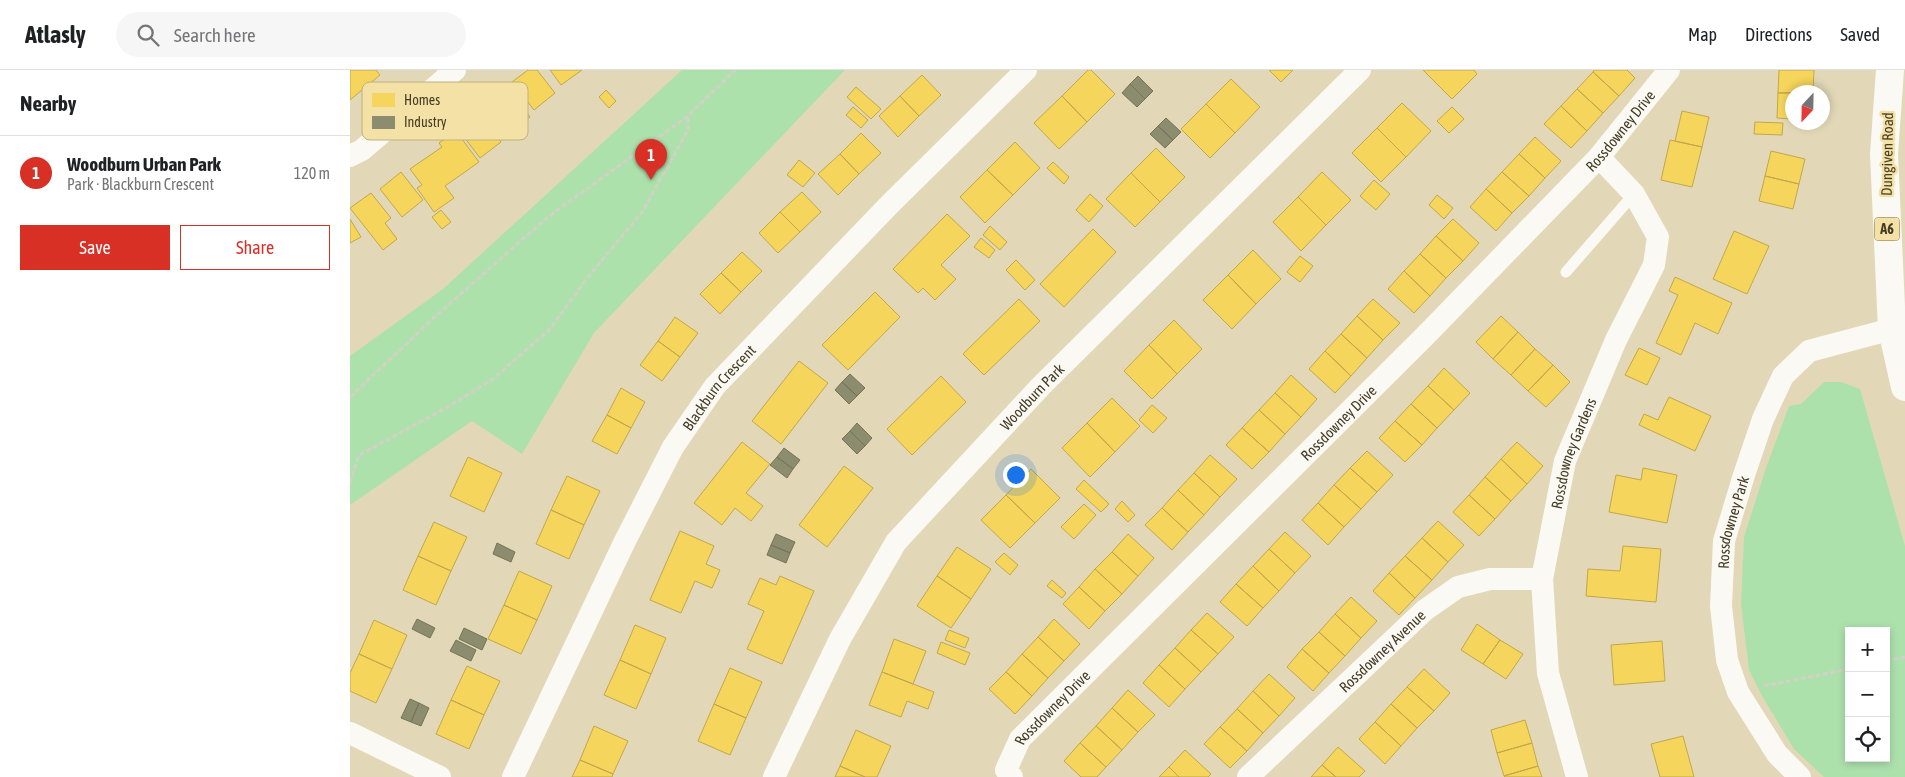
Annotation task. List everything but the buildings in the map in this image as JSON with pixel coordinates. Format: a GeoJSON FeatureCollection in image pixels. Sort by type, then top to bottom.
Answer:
{"type":"FeatureCollection","features":[{"type":"Feature","properties":{"kind":"highway","name":"Dungiven Road"},"geometry":{"type":"LineString","coordinates":[[1890,70],[1884,154],[1892,329],[1905,387]]}},
{"type":"Feature","properties":{"kind":"street"},"geometry":{"type":"LineString","coordinates":[[441,82],[455,70]]}},
{"type":"Feature","properties":{"kind":"street","name":"Blackburn Crescent"},"geometry":{"type":"LineString","coordinates":[[513,777],[624,543],[673,447],[715,386],[890,204],[1026,70]]}},
{"type":"Feature","properties":{"kind":"street","name":"Woodburn Park"},"geometry":{"type":"LineString","coordinates":[[774,777],[840,639],[896,542],[1041,386],[1360,70]]}},
{"type":"Feature","properties":{"kind":"street","name":"Rossdowney Drive"},"geometry":{"type":"LineString","coordinates":[[1009,773],[1020,739],[1426,335],[1599,157],[1669,70]]}},
{"type":"Feature","properties":{"kind":"street"},"geometry":{"type":"LineString","coordinates":[[350,156],[362,150],[374,140]]}},
{"type":"Feature","properties":{"kind":"street","name":"Rossdowney Gardens"},"geometry":{"type":"LineString","coordinates":[[1577,777],[1548,673],[1542,579],[1565,461],[1616,340],[1654,265],[1658,237],[1634,194],[1599,157]]}},
{"type":"Feature","properties":{"kind":"street","name":"Rossdowney Park"},"geometry":{"type":"LineString","coordinates":[[1800,777],[1778,754],[1738,692],[1727,660],[1721,606],[1724,541],[1763,420],[1783,376],[1809,351],[1892,329]]}},
{"type":"Feature","properties":{"kind":"street","name":"Rossdowney Avenue"},"geometry":{"type":"LineString","coordinates":[[1248,777],[1425,610],[1458,587],[1490,579],[1542,579]]}},
{"type":"Feature","properties":{"kind":"street"},"geometry":{"type":"LineString","coordinates":[[350,733],[440,777]]}},
{"type":"Feature","properties":{"kind":"lane"},"geometry":{"type":"LineString","coordinates":[[1566,272],[1634,194]]}},
{"type":"Feature","properties":{"kind":"path"},"geometry":{"type":"LineString","coordinates":[[350,397],[438,313],[548,217],[688,116],[735,70]]}},
{"type":"Feature","properties":{"kind":"path"},"geometry":{"type":"LineString","coordinates":[[350,483],[359,454],[446,408],[493,379],[550,329],[588,277],[643,211],[688,130],[688,116]]}},
{"type":"Feature","properties":{"kind":"path"},"geometry":{"type":"LineString","coordinates":[[1890,660],[1905,657]]}},
{"type":"Feature","properties":{"kind":"path"},"geometry":{"type":"LineString","coordinates":[[1738,692],[1845,670]]}},
{"type":"Feature","properties":{"kind":"green space"},"geometry":{"type":"Polygon","coordinates":[[[682,70],[845,70],[594,333],[522,454],[472,421],[350,505],[350,356],[443,289],[682,70]]]}},
{"type":"Feature","properties":{"kind":"green space"},"geometry":{"type":"Polygon","coordinates":[[[1824,382],[1841,382],[1860,389],[1905,546],[1905,777],[1824,777],[1794,749],[1762,696],[1749,670],[1741,604],[1744,537],[1766,468],[1789,406],[1801,404],[1824,382]]]}},
{"type":"Feature","properties":{"kind":"place","name":"Woodburn Urban Park"},"geometry":{"type":"Point","coordinates":[651,180]}}]}
